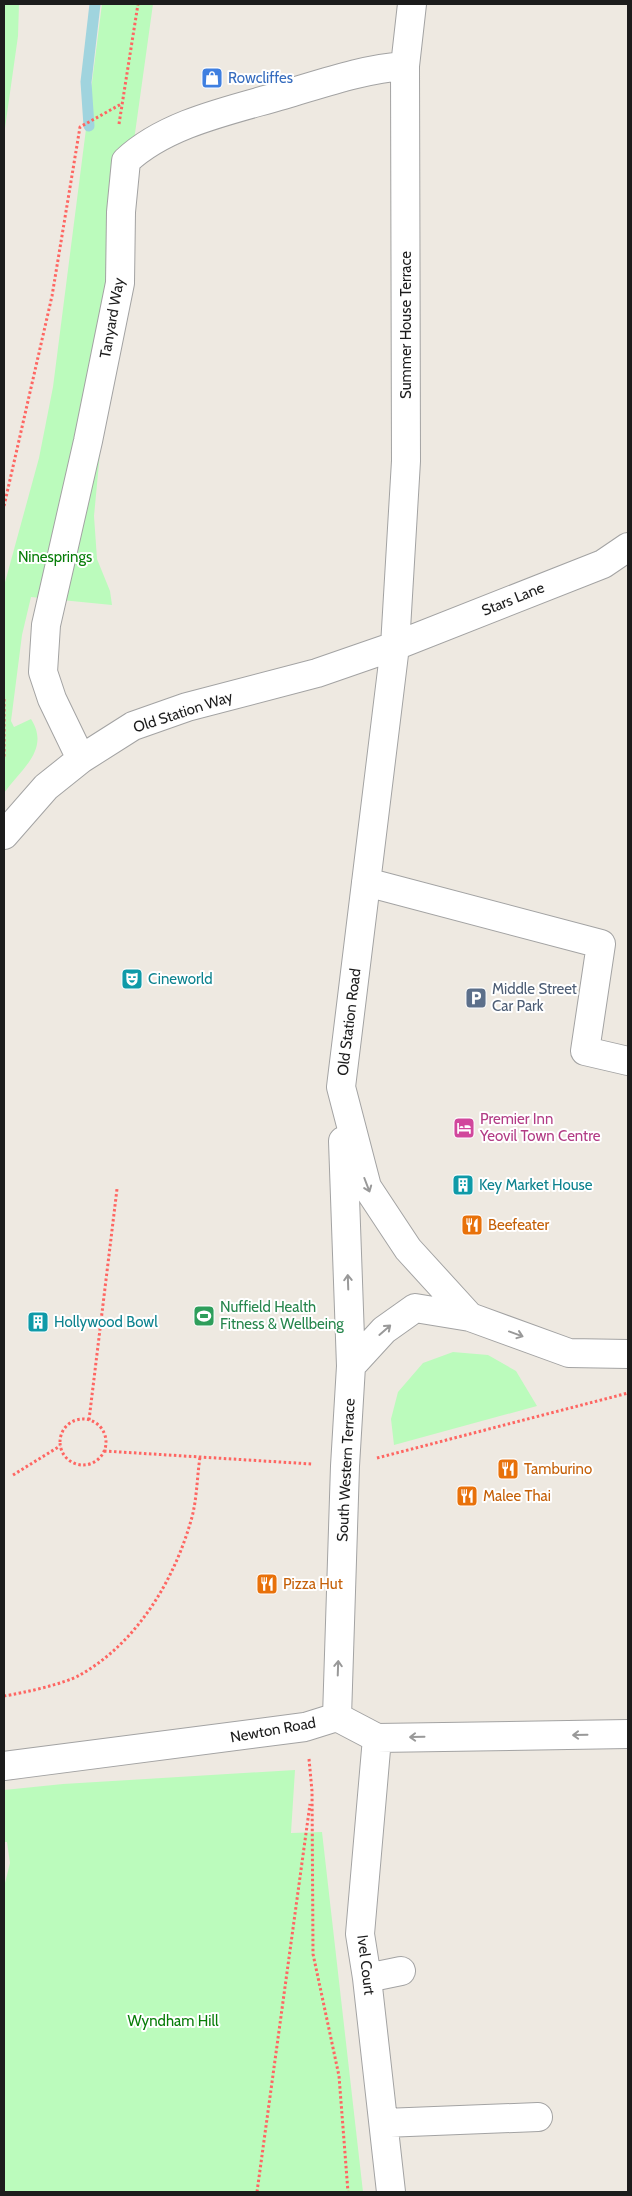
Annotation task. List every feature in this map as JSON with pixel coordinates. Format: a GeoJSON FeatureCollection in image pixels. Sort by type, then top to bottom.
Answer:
{"type":"FeatureCollection","features":[{"type":"Feature","properties":{"kind":"street","name":"Summer House Terrace"},"geometry":{"type":"LineString","coordinates":[[395,646],[406,461],[406,66],[412,4]]}},
{"type":"Feature","properties":{"kind":"street","name":"Tanyard Way"},"geometry":{"type":"LineString","coordinates":[[81,760],[52,699],[43,672],[46,625],[88,441],[120,283],[121,212],[126,161],[138,149],[192,122],[365,71],[406,66]]}},
{"type":"Feature","properties":{"kind":"street","name":"Stars Lane"},"geometry":{"type":"LineString","coordinates":[[395,646],[603,564],[628,547]]}},
{"type":"Feature","properties":{"kind":"street","name":"Old Station Way"},"geometry":{"type":"LineString","coordinates":[[4,835],[46,787],[81,760],[133,726],[187,707],[317,673],[395,646]]}},
{"type":"Feature","properties":{"kind":"street","name":"Old Station Road"},"geometry":{"type":"LineString","coordinates":[[395,646],[341,1087],[366,1188],[408,1249],[470,1317],[569,1353],[628,1354]]}},
{"type":"Feature","properties":{"kind":"street"},"geometry":{"type":"LineString","coordinates":[[366,882],[601,944],[585,1051],[628,1061]]}},
{"type":"Feature","properties":{"kind":"street","name":"South Western Terrace"},"geometry":{"type":"LineString","coordinates":[[337,1717],[345,1466],[351,1366],[341,1087]]}},
{"type":"Feature","properties":{"kind":"street"},"geometry":{"type":"LineString","coordinates":[[351,1366],[384,1330],[415,1308],[470,1317]]}},
{"type":"Feature","properties":{"kind":"street","name":"Newton Road"},"geometry":{"type":"LineString","coordinates":[[12,1765],[305,1728],[337,1717],[377,1738],[628,1734]]}},
{"type":"Feature","properties":{"kind":"street","name":"Ivel Court"},"geometry":{"type":"LineString","coordinates":[[377,1738],[360,1934],[367,1978],[391,2192]]}},
{"type":"Feature","properties":{"kind":"street"},"geometry":{"type":"LineString","coordinates":[[367,1978],[401,1971]]}},
{"type":"Feature","properties":{"kind":"street"},"geometry":{"type":"LineString","coordinates":[[384,2123],[538,2117]]}},
{"type":"Feature","properties":{"kind":"path"},"geometry":{"type":"LineString","coordinates":[[4,506],[52,296],[80,127],[102,113],[123,103],[138,4]]}},
{"type":"Feature","properties":{"kind":"path"},"geometry":{"type":"LineString","coordinates":[[4,700],[4,757]]}},
{"type":"Feature","properties":{"kind":"path"},"geometry":{"type":"LineString","coordinates":[[89,1420],[117,1189]]}},
{"type":"Feature","properties":{"kind":"path"},"geometry":{"type":"LineString","coordinates":[[104,1451],[345,1466],[628,1393]]}},
{"type":"Feature","properties":{"kind":"path"},"geometry":{"type":"LineString","coordinates":[[89,1420],[97,1424],[106,1436],[104,1451],[94,1463],[80,1465],[67,1459],[60,1446],[62,1431],[74,1421],[89,1420]]}},
{"type":"Feature","properties":{"kind":"path"},"geometry":{"type":"LineString","coordinates":[[13,1475],[60,1446]]}},
{"type":"Feature","properties":{"kind":"path"},"geometry":{"type":"LineString","coordinates":[[4,1696],[24,1693],[80,1675],[123,1643],[153,1605],[176,1563],[192,1516],[200,1457]]}},
{"type":"Feature","properties":{"kind":"path"},"geometry":{"type":"LineString","coordinates":[[305,1728],[312,1791],[313,1954],[339,2076],[348,2192]]}},
{"type":"Feature","properties":{"kind":"path"},"geometry":{"type":"LineString","coordinates":[[256,2192],[312,1791]]}},
{"type":"Feature","properties":{"kind":"green space"},"geometry":{"type":"Polygon","coordinates":[[[4,4],[19,4],[18,36],[4,135],[4,4]]]}},
{"type":"Feature","properties":{"kind":"green space","name":"Ninesprings"},"geometry":{"type":"Polygon","coordinates":[[[102,4],[153,4],[120,241],[94,516],[97,559],[110,591],[112,605],[31,597],[22,635],[11,721],[14,727],[31,719],[36,730],[37,740],[31,759],[4,793],[4,586],[39,458],[53,387],[102,4]]]}},
{"type":"Feature","properties":{"kind":"green space"},"geometry":{"type":"Polygon","coordinates":[[[453,1352],[488,1355],[516,1371],[537,1406],[394,1445],[391,1419],[398,1392],[423,1363],[453,1352]]]}},
{"type":"Feature","properties":{"kind":"green space","name":"Wyndham Hill"},"geometry":{"type":"Polygon","coordinates":[[[295,1770],[291,1833],[322,1832],[363,2192],[4,2192],[4,1887],[10,1863],[7,1842],[4,1842],[4,1790],[63,1784],[295,1770]]]}},
{"type":"Feature","properties":{"kind":"waterway"},"geometry":{"type":"LineString","coordinates":[[89,126],[86,82],[95,4]]}},
{"type":"Feature","properties":{"kind":"place","name":"Rowcliffes"},"geometry":{"type":"Point","coordinates":[212,78]}},
{"type":"Feature","properties":{"kind":"place","name":"Cineworld"},"geometry":{"type":"Point","coordinates":[132,979]}},
{"type":"Feature","properties":{"kind":"place","name":"Middle Street Car Park"},"geometry":{"type":"Point","coordinates":[476,998]}},
{"type":"Feature","properties":{"kind":"place","name":"Premier Inn Yeovil Town Centre"},"geometry":{"type":"Point","coordinates":[464,1128]}},
{"type":"Feature","properties":{"kind":"place","name":"Key Market House"},"geometry":{"type":"Point","coordinates":[463,1185]}},
{"type":"Feature","properties":{"kind":"place","name":"Beefeater"},"geometry":{"type":"Point","coordinates":[472,1225]}},
{"type":"Feature","properties":{"kind":"place","name":"Nuffield Health Fitness & Wellbeing"},"geometry":{"type":"Point","coordinates":[204,1316]}},
{"type":"Feature","properties":{"kind":"place","name":"Hollywood Bowl"},"geometry":{"type":"Point","coordinates":[38,1322]}},
{"type":"Feature","properties":{"kind":"place","name":"Tamburino"},"geometry":{"type":"Point","coordinates":[508,1469]}},
{"type":"Feature","properties":{"kind":"place","name":"Malee Thai"},"geometry":{"type":"Point","coordinates":[467,1496]}},
{"type":"Feature","properties":{"kind":"place","name":"Pizza Hut"},"geometry":{"type":"Point","coordinates":[267,1584]}}]}
